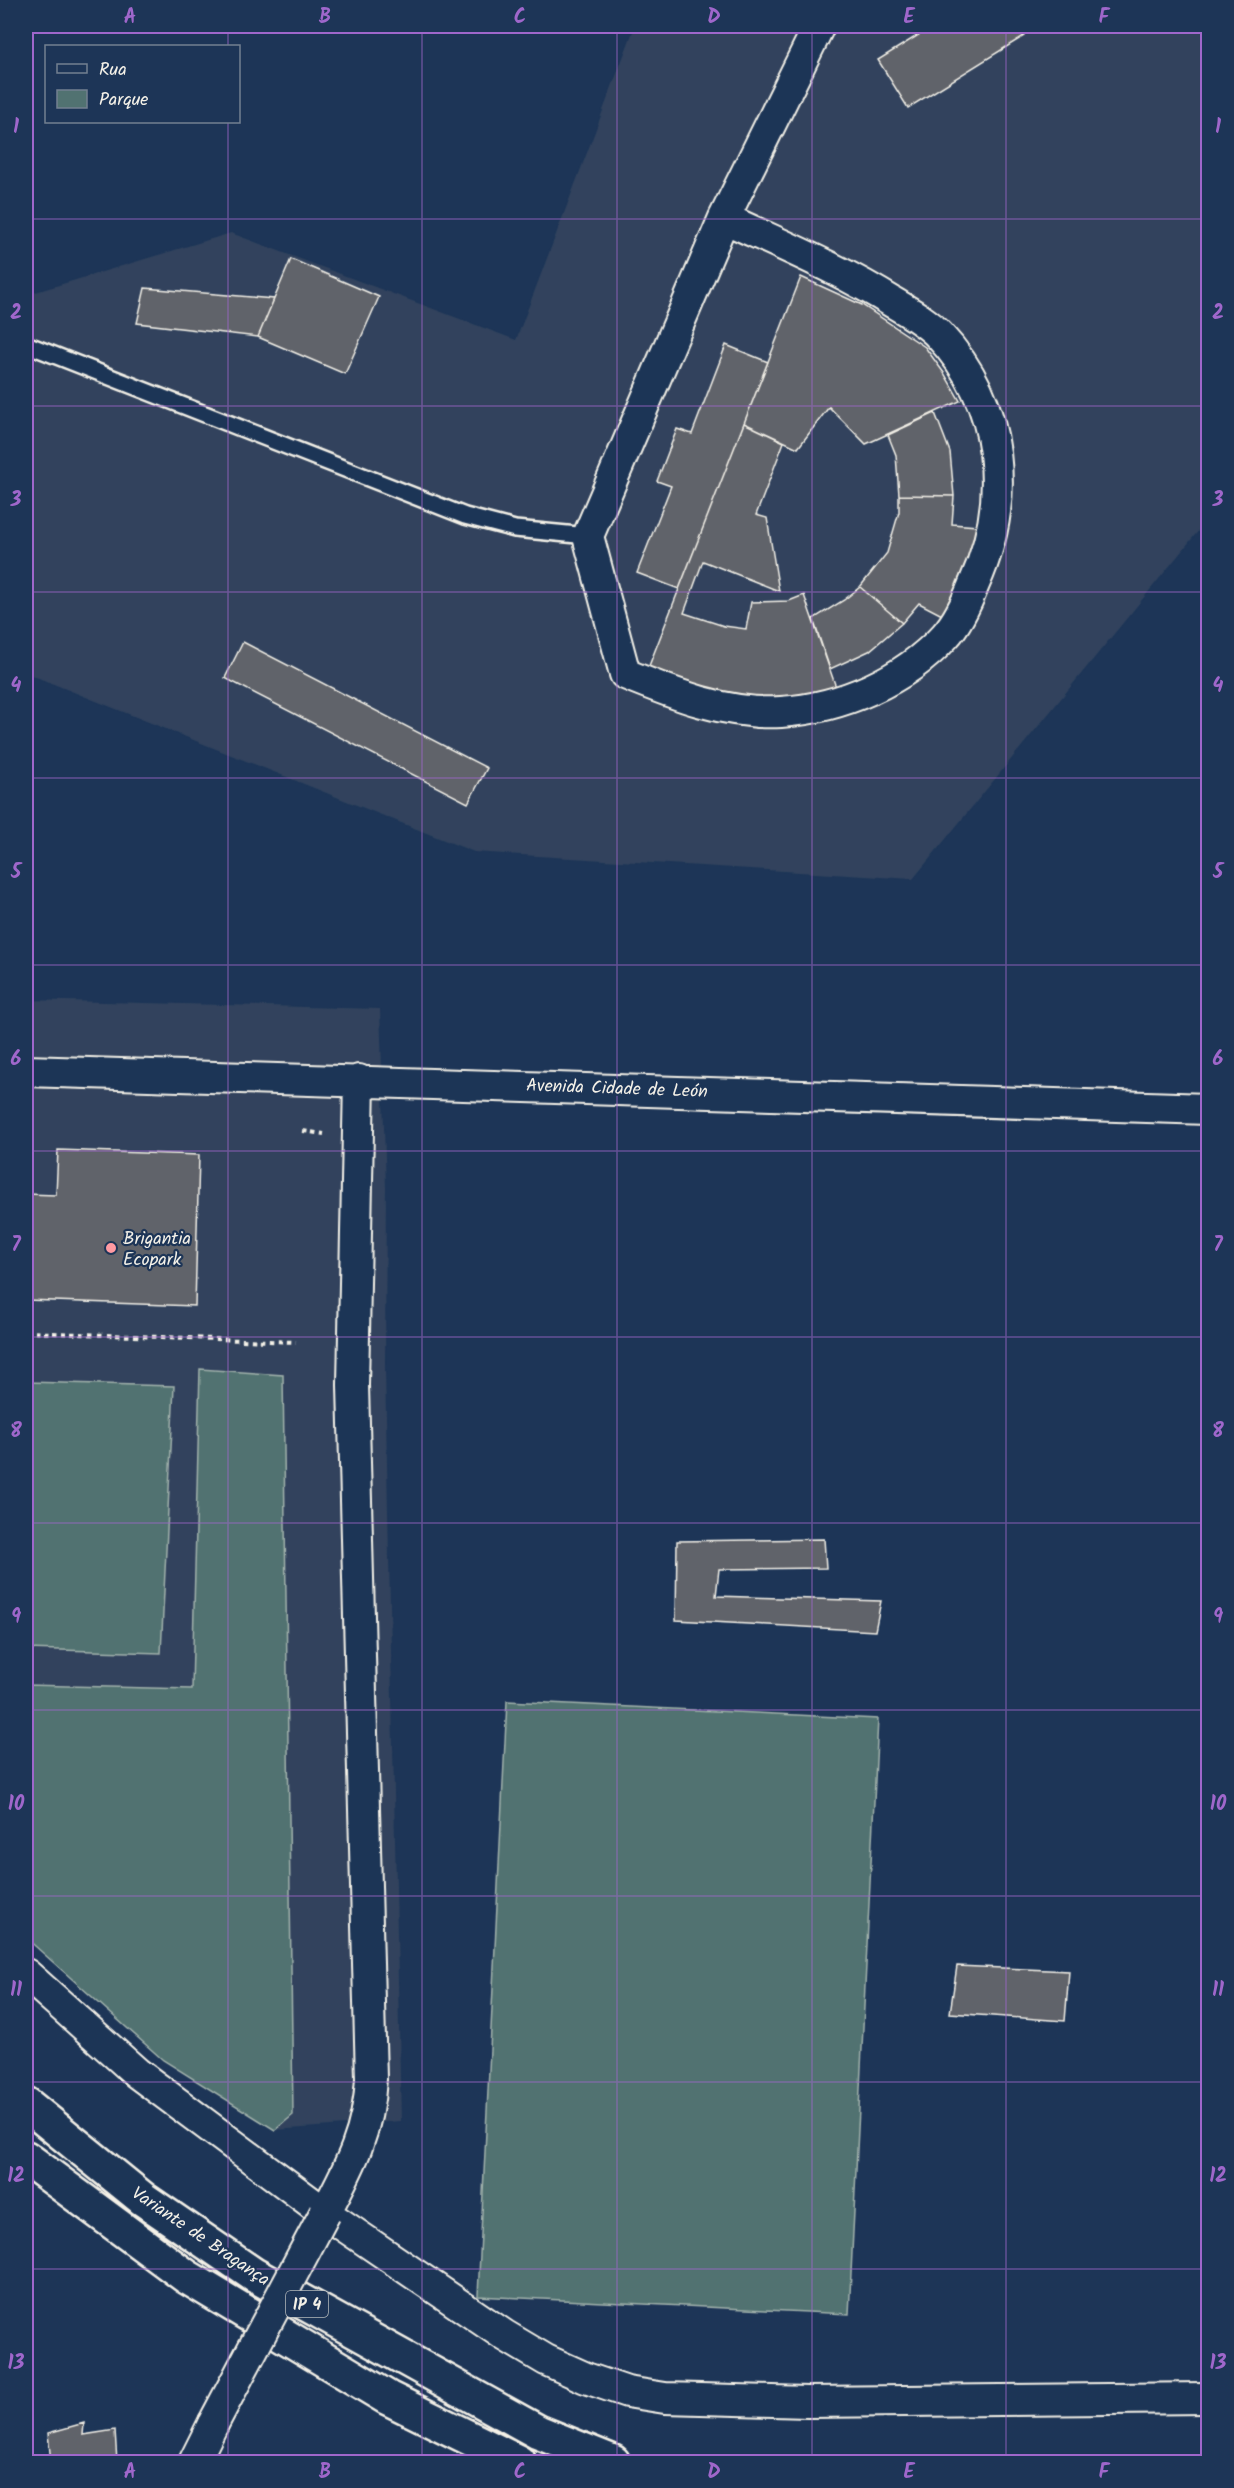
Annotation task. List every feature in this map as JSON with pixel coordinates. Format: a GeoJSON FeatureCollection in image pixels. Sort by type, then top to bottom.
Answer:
{"type":"FeatureCollection","features":[{"type":"Feature","properties":{"kind":"highway","name":"Variante de Bragança"},"geometry":{"type":"LineString","coordinates":[[26,2104],[143,2199],[254,2275],[538,2432],[614,2463]]}},
{"type":"Feature","properties":{"kind":"highway","name":"IP 4"},"geometry":{"type":"LineString","coordinates":[[26,2158],[187,2277],[388,2398],[518,2463]]}},
{"type":"Feature","properties":{"kind":"street"},"geometry":{"type":"LineString","coordinates":[[724,218],[861,282],[937,333],[957,357],[976,389],[991,433],[998,473],[996,516],[986,559],[966,603],[946,635],[919,660],[872,690],[830,704],[780,712],[736,709],[684,698],[625,674],[588,536],[724,218],[819,26]]}},
{"type":"Feature","properties":{"kind":"street","name":"Avenida Cidade de León"},"geometry":{"type":"LineString","coordinates":[[26,1071],[1209,1109]]}},
{"type":"Feature","properties":{"kind":"street"},"geometry":{"type":"LineString","coordinates":[[194,2463],[326,2213],[364,2133],[369,2110],[371,2079],[353,1385],[359,1080]]}},
{"type":"Feature","properties":{"kind":"street"},"geometry":{"type":"LineString","coordinates":[[26,1974],[137,2073],[326,2213],[504,2334],[546,2360],[586,2378],[627,2392],[665,2398],[808,2402],[1209,2398]]}},
{"type":"Feature","properties":{"kind":"lane"},"geometry":{"type":"LineString","coordinates":[[26,344],[465,516],[515,529],[588,536]]}},
{"type":"Feature","properties":{"kind":"path"},"geometry":{"type":"LineString","coordinates":[[26,1332],[296,1342]]}},
{"type":"Feature","properties":{"kind":"shaded area"},"geometry":{"type":"Polygon","coordinates":[[[635,26],[1208,26],[1208,515],[1204,524],[913,879],[474,852],[26,673],[26,295],[231,233],[516,340],[635,26]]]}},
{"type":"Feature","properties":{"kind":"shaded area"},"geometry":{"type":"Polygon","coordinates":[[[26,1000],[380,1009],[386,1187],[385,1369],[401,2121],[275,2130],[163,2060],[26,1938],[26,1000]]]}},
{"type":"Feature","properties":{"kind":"green space"},"geometry":{"type":"Polygon","coordinates":[[[200,1369],[283,1375],[293,2115],[275,2130],[163,2060],[26,1938],[26,1685],[192,1689],[200,1369]]]}},
{"type":"Feature","properties":{"kind":"green space"},"geometry":{"type":"Polygon","coordinates":[[[26,1382],[174,1386],[161,1653],[26,1649],[26,1382]]]}},
{"type":"Feature","properties":{"kind":"green space"},"geometry":{"type":"Polygon","coordinates":[[[507,1701],[878,1719],[849,2314],[478,2296],[507,1701]]]}},
{"type":"Feature","properties":{"kind":"building"},"geometry":{"type":"Polygon","coordinates":[[[933,26],[1018,26],[1024,36],[908,108],[878,60],[933,26]]]}},
{"type":"Feature","properties":{"kind":"building"},"geometry":{"type":"Polygon","coordinates":[[[291,259],[379,297],[345,374],[258,337],[291,259]]]}},
{"type":"Feature","properties":{"kind":"building"},"geometry":{"type":"Polygon","coordinates":[[[801,277],[862,305],[925,347],[944,373],[960,401],[866,444],[829,407],[798,448],[744,423],[801,277]]]}},
{"type":"Feature","properties":{"kind":"building"},"geometry":{"type":"Polygon","coordinates":[[[145,288],[274,299],[258,337],[137,323],[145,288]]]}},
{"type":"Feature","properties":{"kind":"building"},"geometry":{"type":"Polygon","coordinates":[[[726,345],[768,362],[679,589],[637,573],[671,486],[657,481],[677,429],[692,434],[726,345]]]}},
{"type":"Feature","properties":{"kind":"building"},"geometry":{"type":"Polygon","coordinates":[[[935,413],[950,452],[954,496],[899,495],[896,455],[888,435],[935,413]]]}},
{"type":"Feature","properties":{"kind":"building"},"geometry":{"type":"Polygon","coordinates":[[[744,423],[784,442],[756,515],[767,518],[779,591],[703,561],[684,613],[724,626],[746,629],[751,602],[789,601],[804,595],[838,693],[750,702],[647,671],[744,423]]]}},
{"type":"Feature","properties":{"kind":"building"},"geometry":{"type":"Polygon","coordinates":[[[899,495],[954,496],[952,524],[977,526],[971,554],[954,597],[942,615],[919,603],[902,623],[860,587],[887,553],[899,512],[899,495]]]}},
{"type":"Feature","properties":{"kind":"building"},"geometry":{"type":"Polygon","coordinates":[[[860,587],[902,623],[869,651],[830,669],[813,619],[860,587]]]}},
{"type":"Feature","properties":{"kind":"building"},"geometry":{"type":"Polygon","coordinates":[[[243,642],[487,768],[468,803],[225,678],[243,642]]]}},
{"type":"Feature","properties":{"kind":"building","name":"Brigantia Ecopark"},"geometry":{"type":"Polygon","coordinates":[[[58,1150],[199,1155],[195,1306],[26,1300],[26,1194],[56,1195],[58,1150]]]}},
{"type":"Feature","properties":{"kind":"building"},"geometry":{"type":"Polygon","coordinates":[[[824,1539],[826,1568],[719,1569],[716,1596],[881,1601],[875,1631],[676,1620],[677,1541],[824,1539]]]}},
{"type":"Feature","properties":{"kind":"building"},"geometry":{"type":"Polygon","coordinates":[[[1206,1914],[1208,1914],[1208,1969],[1204,1969],[1206,1914]]]}},
{"type":"Feature","properties":{"kind":"building"},"geometry":{"type":"Polygon","coordinates":[[[957,1966],[1069,1971],[1065,2021],[950,2013],[957,1966]]]}},
{"type":"Feature","properties":{"kind":"building"},"geometry":{"type":"Polygon","coordinates":[[[84,2423],[83,2435],[115,2430],[117,2462],[51,2462],[48,2433],[84,2423]]]}},
{"type":"Feature","properties":{"kind":"place","name":"Brigantia Ecopark"},"geometry":{"type":"Point","coordinates":[111,1248]}}]}
